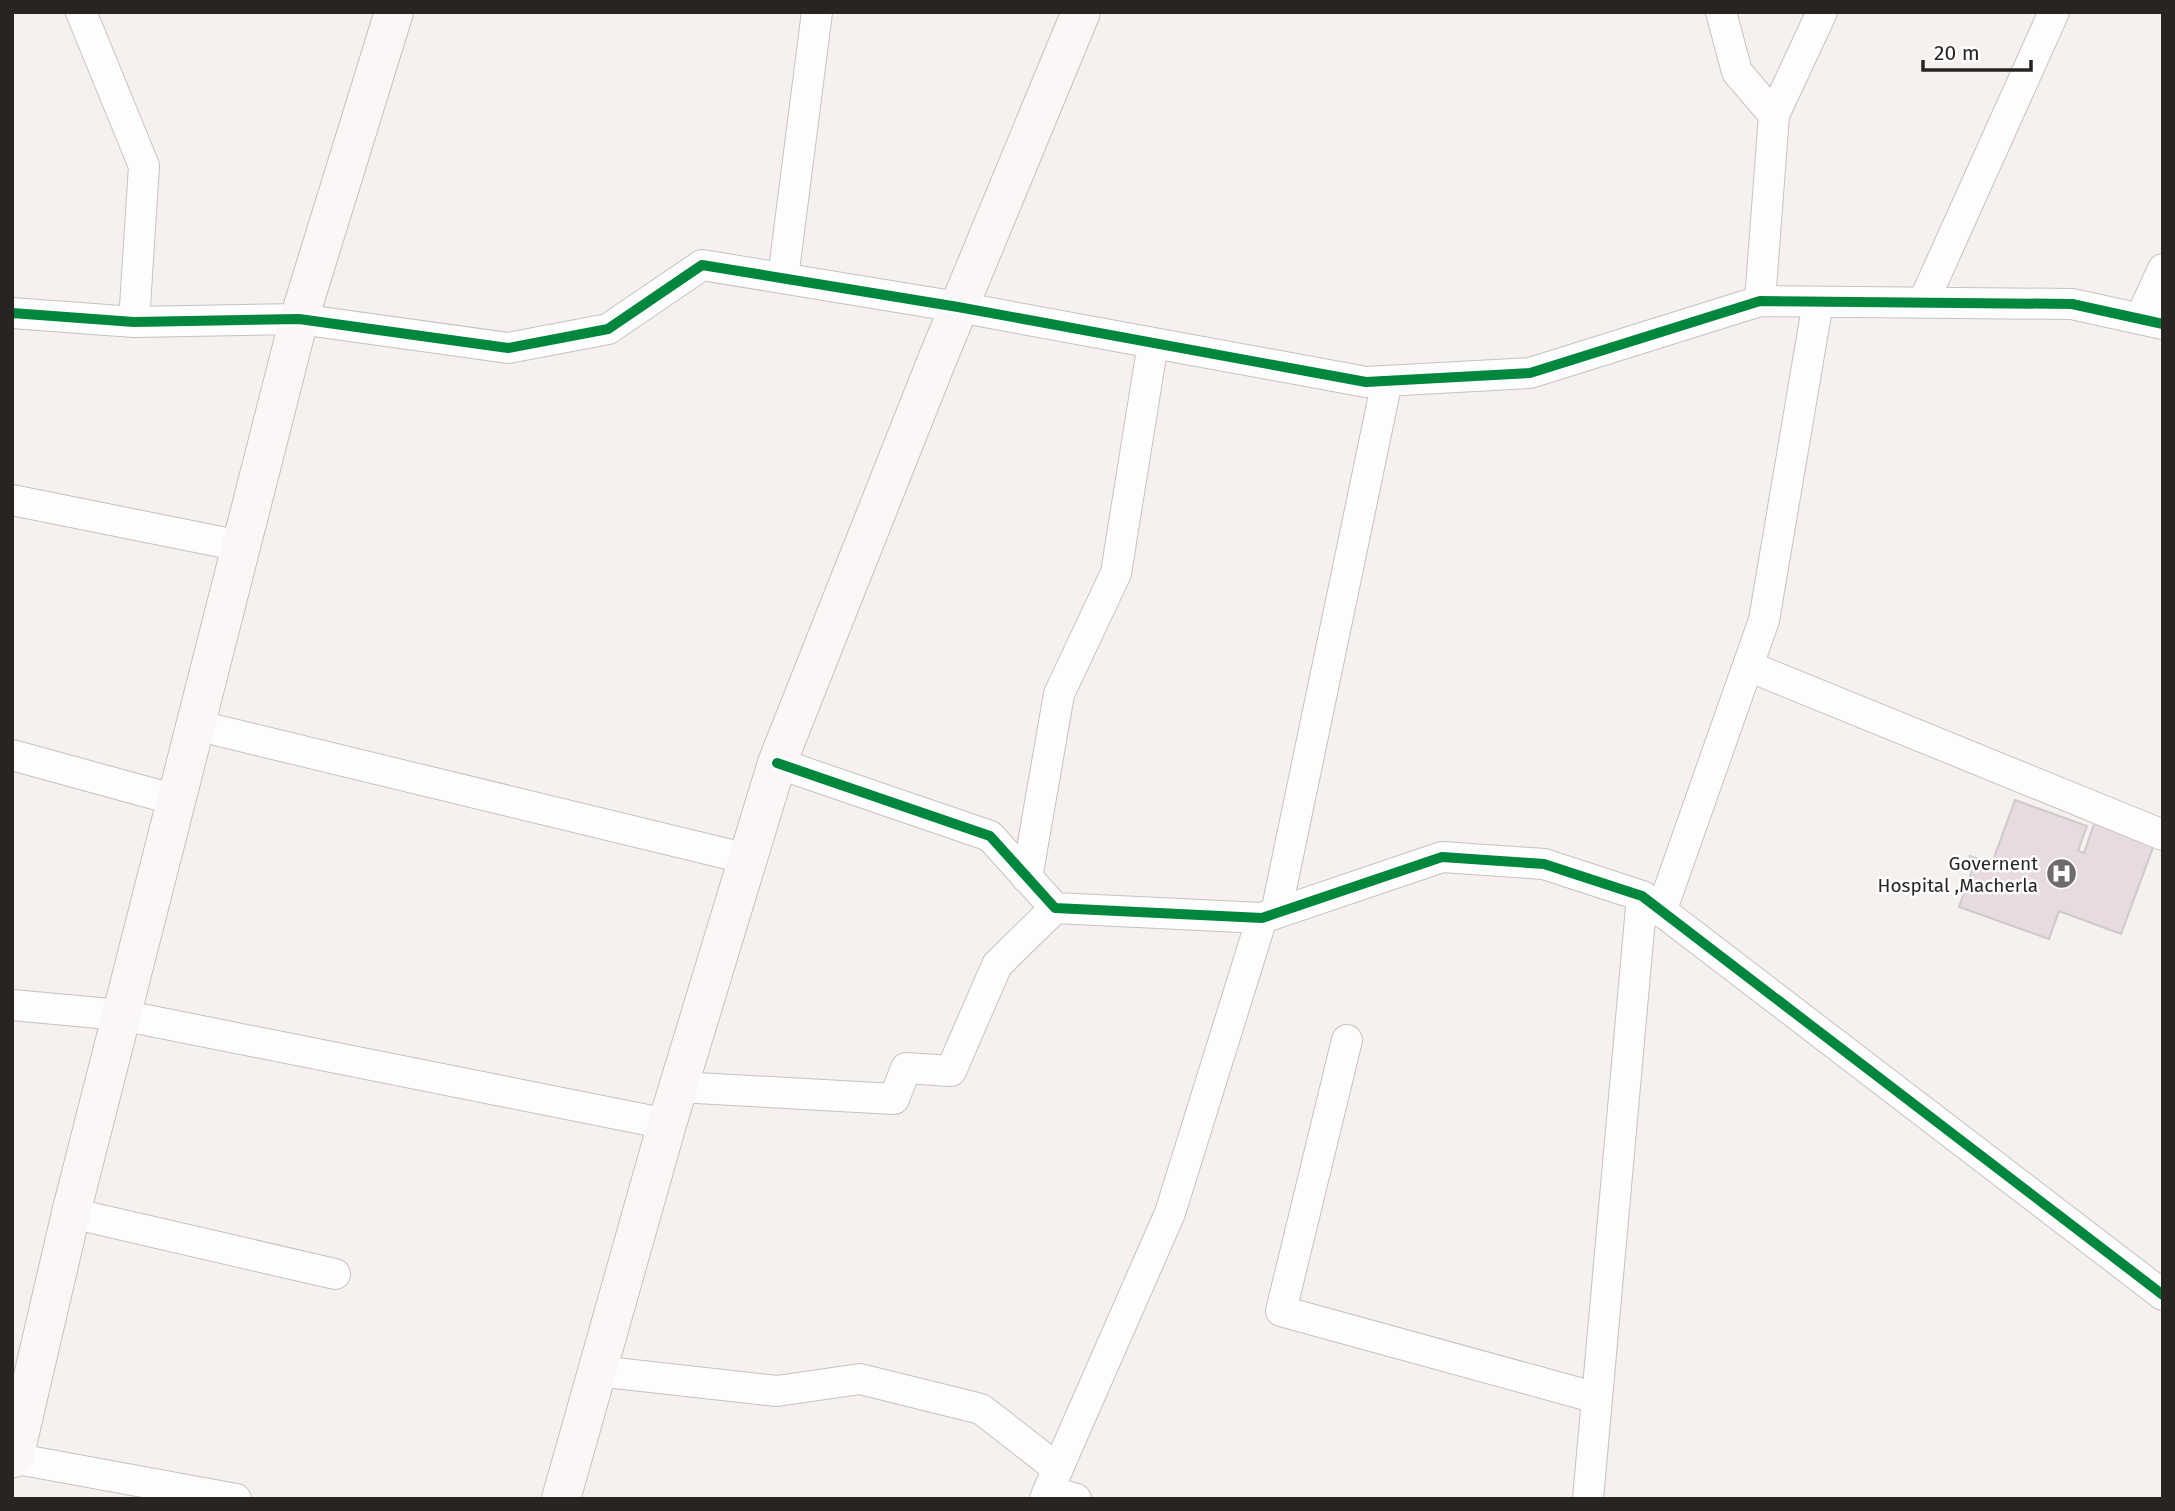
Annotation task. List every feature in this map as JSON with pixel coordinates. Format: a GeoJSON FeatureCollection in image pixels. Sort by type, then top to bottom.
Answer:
{"type":"FeatureCollection","features":[{"type":"Feature","properties":{"kind":"main road"},"geometry":{"type":"LineString","coordinates":[[13,1463],[71,1213],[299,319],[394,12]]}},
{"type":"Feature","properties":{"kind":"main road"},"geometry":{"type":"LineString","coordinates":[[561,1499],[667,1124],[776,763],[958,307],[1081,12]]}},
{"type":"Feature","properties":{"kind":"street"},"geometry":{"type":"LineString","coordinates":[[81,12],[144,166],[134,322]]}},
{"type":"Feature","properties":{"kind":"street"},"geometry":{"type":"LineString","coordinates":[[783,278],[817,12]]}},
{"type":"Feature","properties":{"kind":"street"},"geometry":{"type":"LineString","coordinates":[[1721,12],[1737,72],[1774,115]]}},
{"type":"Feature","properties":{"kind":"street"},"geometry":{"type":"LineString","coordinates":[[1760,301],[1774,115],[1822,12]]}},
{"type":"Feature","properties":{"kind":"street"},"geometry":{"type":"LineString","coordinates":[[1923,303],[2054,12]]}},
{"type":"Feature","properties":{"kind":"street"},"geometry":{"type":"LineString","coordinates":[[12,313],[134,322],[299,319],[508,348],[608,329],[702,265],[958,307],[1366,382],[1530,373],[1760,301],[2072,304],[2151,321],[2163,269]]}},
{"type":"Feature","properties":{"kind":"street"},"geometry":{"type":"LineString","coordinates":[[1588,1499],[1651,904],[1748,666],[1764,620],[1818,302]]}},
{"type":"Feature","properties":{"kind":"street"},"geometry":{"type":"LineString","coordinates":[[1027,877],[1059,694],[1116,573],[1153,343]]}},
{"type":"Feature","properties":{"kind":"street"},"geometry":{"type":"LineString","coordinates":[[597,1371],[777,1391],[860,1379],[981,1409],[1057,1489],[1170,1213],[1269,916],[1387,381]]}},
{"type":"Feature","properties":{"kind":"street"},"geometry":{"type":"LineString","coordinates":[[12,500],[241,546]]}},
{"type":"Feature","properties":{"kind":"street"},"geometry":{"type":"LineString","coordinates":[[1748,666],[2163,835]]}},
{"type":"Feature","properties":{"kind":"street"},"geometry":{"type":"LineString","coordinates":[[195,724],[748,859]]}},
{"type":"Feature","properties":{"kind":"street"},"geometry":{"type":"LineString","coordinates":[[12,755],[176,800]]}},
{"type":"Feature","properties":{"kind":"street"},"geometry":{"type":"LineString","coordinates":[[776,763],[990,836],[1055,908],[1269,916],[1443,857],[1544,864],[1651,904],[2163,1295]]}},
{"type":"Feature","properties":{"kind":"street"},"geometry":{"type":"LineString","coordinates":[[679,1087],[894,1099],[906,1068],[951,1072],[997,965],[1055,908]]}},
{"type":"Feature","properties":{"kind":"street"},"geometry":{"type":"LineString","coordinates":[[12,1005],[121,1015],[667,1124]]}},
{"type":"Feature","properties":{"kind":"street"},"geometry":{"type":"LineString","coordinates":[[1347,1040],[1281,1311],[1598,1398]]}},
{"type":"Feature","properties":{"kind":"street"},"geometry":{"type":"LineString","coordinates":[[71,1213],[335,1274]]}},
{"type":"Feature","properties":{"kind":"street"},"geometry":{"type":"LineString","coordinates":[[13,1463],[236,1499]]}},
{"type":"Feature","properties":{"kind":"building"},"geometry":{"type":"Polygon","coordinates":[[[2015,800],[2087,826],[2078,851],[2084,853],[2095,821],[2155,842],[2121,934],[2059,911],[2049,939],[1959,907],[1973,868],[1967,866],[1970,856],[1992,863],[2015,800]]]}},
{"type":"Feature","properties":{"kind":"cycle path"},"geometry":{"type":"LineString","coordinates":[[12,313],[134,322],[299,319],[508,348],[608,329],[702,265],[958,307],[1366,382],[1530,373],[1760,301],[2072,304],[2163,324]]}},
{"type":"Feature","properties":{"kind":"cycle path"},"geometry":{"type":"LineString","coordinates":[[777,763],[990,836],[1055,908],[1262,918],[1442,857],[1544,864],[1642,896],[2163,1295]]}},
{"type":"Feature","properties":{"kind":"place","name":"Governent Hospital ,Macherla"},"geometry":{"type":"Point","coordinates":[2061,874]}}]}
